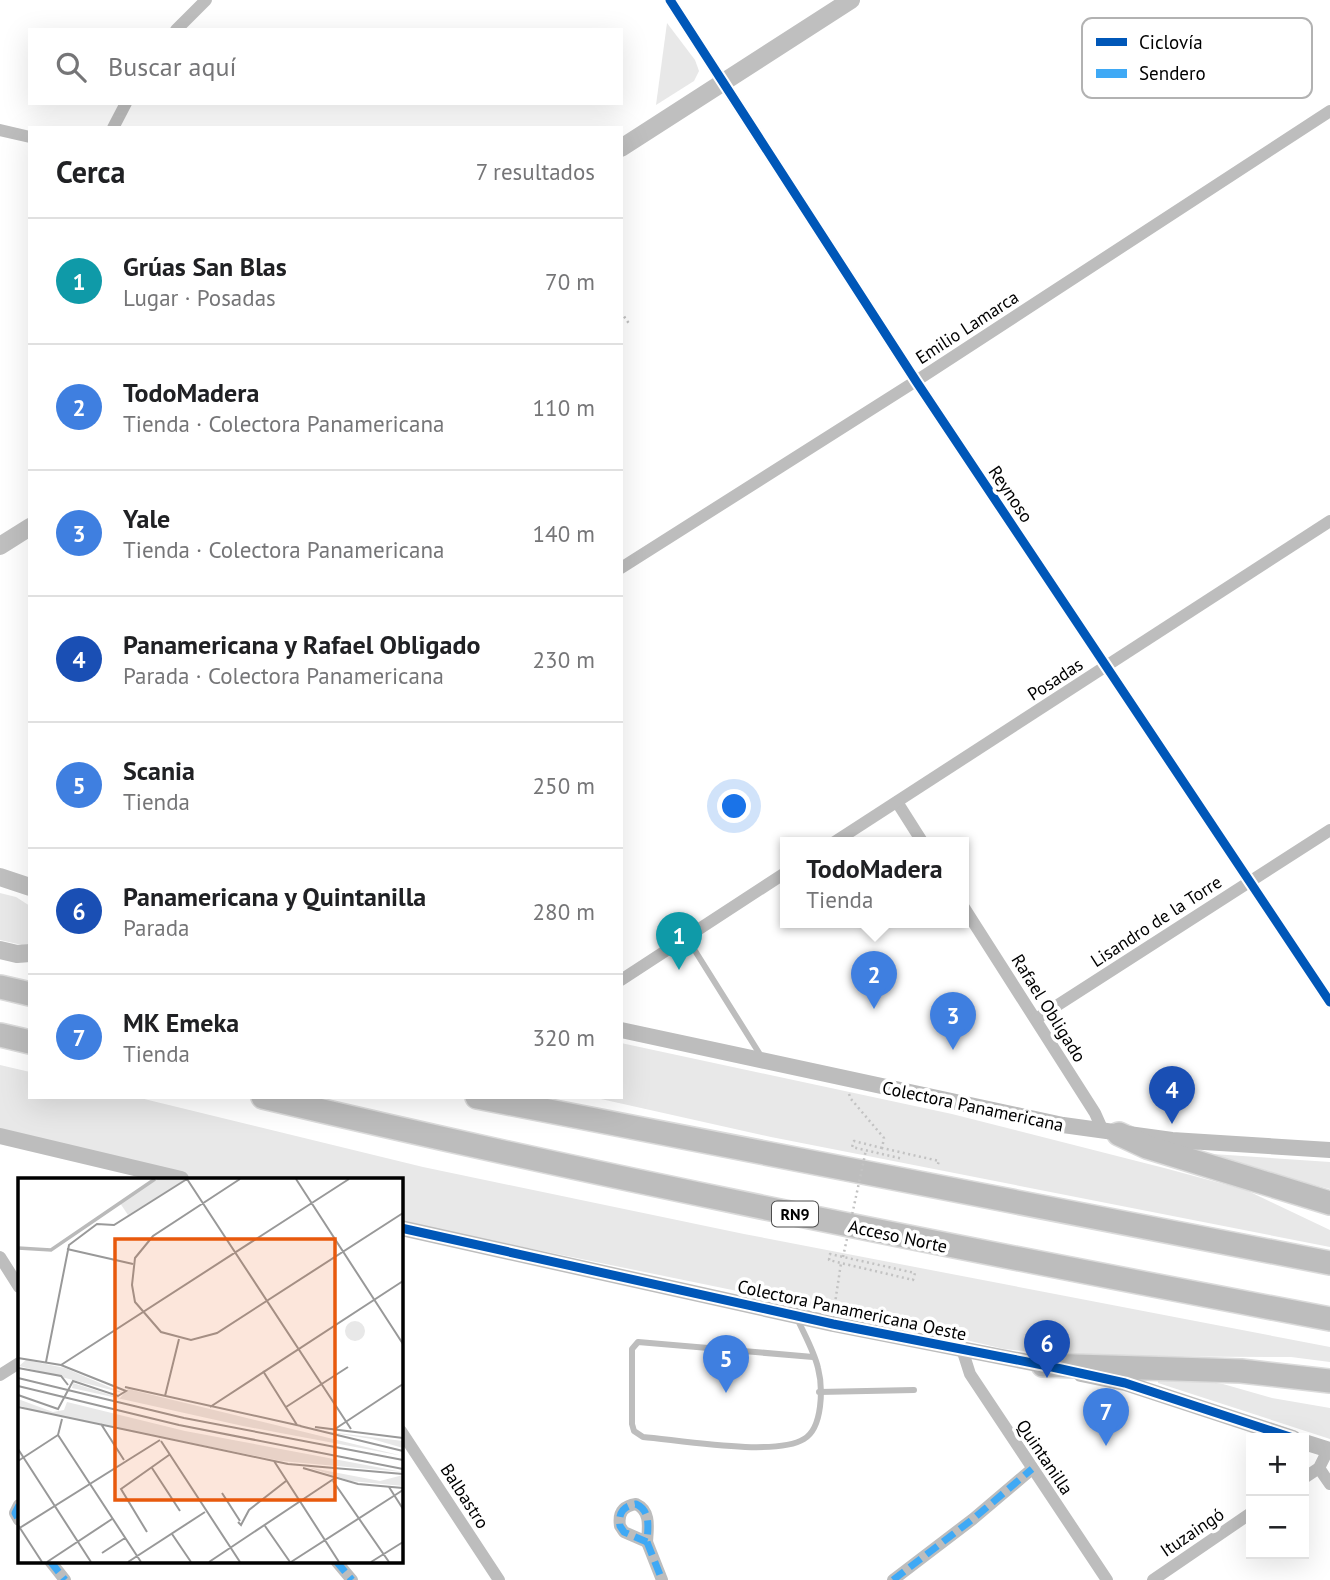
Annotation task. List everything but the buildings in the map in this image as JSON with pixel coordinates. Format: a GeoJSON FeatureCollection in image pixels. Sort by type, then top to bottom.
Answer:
{"type":"FeatureCollection","features":[{"type":"Feature","properties":{"kind":"highway"},"geometry":{"type":"LineString","coordinates":[[0,987],[28,994]]}},
{"type":"Feature","properties":{"kind":"highway"},"geometry":{"type":"LineString","coordinates":[[0,1035],[28,1042]]}},
{"type":"Feature","properties":{"kind":"highway","name":"Acceso Norte"},"geometry":{"type":"LineString","coordinates":[[271,1099],[398,1129],[901,1237],[1330,1319]]}},
{"type":"Feature","properties":{"kind":"highway"},"geometry":{"type":"LineString","coordinates":[[487,1099],[1330,1263]]}},
{"type":"Feature","properties":{"kind":"highway"},"geometry":{"type":"LineString","coordinates":[[1111,1132],[1147,1147],[1330,1203]]}},
{"type":"Feature","properties":{"kind":"highway"},"geometry":{"type":"LineString","coordinates":[[1042,1365],[1241,1371],[1330,1381]]}},
{"type":"Feature","properties":{"kind":"main road"},"geometry":{"type":"LineString","coordinates":[[623,147],[851,0]]}},
{"type":"Feature","properties":{"kind":"main road"},"geometry":{"type":"LineString","coordinates":[[0,546],[28,528]]}},
{"type":"Feature","properties":{"kind":"main road"},"geometry":{"type":"LineString","coordinates":[[0,877],[28,886]]}},
{"type":"Feature","properties":{"kind":"main road"},"geometry":{"type":"LineString","coordinates":[[0,950],[28,953]]}},
{"type":"Feature","properties":{"kind":"street"},"geometry":{"type":"LineString","coordinates":[[178,28],[206,0]]}},
{"type":"Feature","properties":{"kind":"street","name":"Reynoso"},"geometry":{"type":"LineString","coordinates":[[670,0],[916,381],[1108,665],[1248,882],[1330,1002]]}},
{"type":"Feature","properties":{"kind":"street"},"geometry":{"type":"LineString","coordinates":[[114,126],[125,105]]}},
{"type":"Feature","properties":{"kind":"street","name":"Emilio Lamarca"},"geometry":{"type":"LineString","coordinates":[[623,567],[916,381],[1330,111]]}},
{"type":"Feature","properties":{"kind":"street"},"geometry":{"type":"LineString","coordinates":[[0,130],[28,137]]}},
{"type":"Feature","properties":{"kind":"street","name":"Posadas"},"geometry":{"type":"LineString","coordinates":[[842,837],[1330,521]]}},
{"type":"Feature","properties":{"kind":"street"},"geometry":{"type":"LineString","coordinates":[[897,802],[919,837]]}},
{"type":"Feature","properties":{"kind":"street","name":"Lisandro de la Torre"},"geometry":{"type":"LineString","coordinates":[[1036,1019],[1330,831]]}},
{"type":"Feature","properties":{"kind":"street"},"geometry":{"type":"LineString","coordinates":[[623,979],[780,876]]}},
{"type":"Feature","properties":{"kind":"street","name":"Rafael Obligado"},"geometry":{"type":"LineString","coordinates":[[969,915],[1095,1113],[1111,1132]]}},
{"type":"Feature","properties":{"kind":"street","name":"Colectora Panamericana"},"geometry":{"type":"LineString","coordinates":[[623,1030],[845,1080],[1111,1132],[1330,1150]]}},
{"type":"Feature","properties":{"kind":"street"},"geometry":{"type":"LineString","coordinates":[[0,1136],[177,1178]]}},
{"type":"Feature","properties":{"kind":"street","name":"Colectora Panamericana Oeste"},"geometry":{"type":"LineString","coordinates":[[402,1228],[833,1324],[1125,1384],[1277,1433]]}},
{"type":"Feature","properties":{"kind":"street"},"geometry":{"type":"LineString","coordinates":[[0,1257],[18,1285]]}},
{"type":"Feature","properties":{"kind":"street","name":"Quintanilla"},"geometry":{"type":"LineString","coordinates":[[962,1349],[970,1374],[1107,1580]]}},
{"type":"Feature","properties":{"kind":"street"},"geometry":{"type":"LineString","coordinates":[[0,1376],[18,1364]]}},
{"type":"Feature","properties":{"kind":"street","name":"Balbastro"},"geometry":{"type":"LineString","coordinates":[[402,1433],[499,1580]]}},
{"type":"Feature","properties":{"kind":"street"},"geometry":{"type":"LineString","coordinates":[[1309,1444],[1329,1450],[1319,1468],[1309,1475]]}},
{"type":"Feature","properties":{"kind":"street"},"geometry":{"type":"LineString","coordinates":[[1319,1468],[1330,1484]]}},
{"type":"Feature","properties":{"kind":"street"},"geometry":{"type":"LineString","coordinates":[[893,1580],[982,1512],[1032,1469]]}},
{"type":"Feature","properties":{"kind":"street","name":"Ituzaingó"},"geometry":{"type":"LineString","coordinates":[[1153,1580],[1246,1516]]}},
{"type":"Feature","properties":{"kind":"street"},"geometry":{"type":"LineString","coordinates":[[647,1542],[662,1580]]}},
{"type":"Feature","properties":{"kind":"street"},"geometry":{"type":"LineString","coordinates":[[51,1562],[65,1580]]}},
{"type":"Feature","properties":{"kind":"street"},"geometry":{"type":"LineString","coordinates":[[337,1562],[352,1580]]}},
{"type":"Feature","properties":{"kind":"lane"},"geometry":{"type":"LineString","coordinates":[[686,936],[765,1062]]}},
{"type":"Feature","properties":{"kind":"lane"},"geometry":{"type":"LineString","coordinates":[[797,1316],[818,1368],[817,1424],[803,1440],[787,1445],[757,1447],[643,1437],[634,1431],[632,1349],[638,1342],[813,1357]]}},
{"type":"Feature","properties":{"kind":"lane"},"geometry":{"type":"LineString","coordinates":[[819,1392],[914,1390]]}},
{"type":"Feature","properties":{"kind":"path"},"geometry":{"type":"LineString","coordinates":[[623,315],[630,325]]}},
{"type":"Feature","properties":{"kind":"path"},"geometry":{"type":"LineString","coordinates":[[845,1080],[851,1099],[884,1138],[882,1148]]}},
{"type":"Feature","properties":{"kind":"path"},"geometry":{"type":"LineString","coordinates":[[914,1161],[852,1147],[854,1141],[939,1161],[937,1167]]}},
{"type":"Feature","properties":{"kind":"path"},"geometry":{"type":"LineString","coordinates":[[842,1257],[866,1150]]}},
{"type":"Feature","properties":{"kind":"path"},"geometry":{"type":"LineString","coordinates":[[830,1254],[915,1273],[914,1280],[841,1263],[829,1260],[830,1254]]}},
{"type":"Feature","properties":{"kind":"path"},"geometry":{"type":"LineString","coordinates":[[833,1324],[841,1263]]}},
{"type":"Feature","properties":{"kind":"shaded area"},"geometry":{"type":"Polygon","coordinates":[[[667,23],[695,60],[699,71],[694,81],[656,105],[667,23]]]}},
{"type":"Feature","properties":{"kind":"shaded area"},"geometry":{"type":"Polygon","coordinates":[[[0,893],[16,897],[28,905],[28,944],[0,940],[0,893]]]}},
{"type":"Feature","properties":{"kind":"shaded area"},"geometry":{"type":"Polygon","coordinates":[[[623,1043],[952,1114],[1246,1190],[1330,1230],[1330,1247],[771,1137],[601,1099],[623,1099],[623,1043]]]}},
{"type":"Feature","properties":{"kind":"shaded area"},"geometry":{"type":"Polygon","coordinates":[[[0,1065],[28,1072],[28,1099],[144,1099],[423,1167],[744,1234],[1330,1347],[1330,1362],[1291,1357],[1071,1356],[1004,1349],[903,1325],[402,1222],[402,1178],[195,1178],[0,1131],[0,1065]]]}},
{"type":"Feature","properties":{"kind":"shaded area"},"geometry":{"type":"Polygon","coordinates":[[[1183,1152],[1330,1162],[1330,1189],[1183,1152]]]}},
{"type":"Feature","properties":{"kind":"shaded area"},"geometry":{"type":"Polygon","coordinates":[[[1158,1380],[1197,1380],[1223,1384],[1272,1398],[1330,1408],[1330,1439],[1158,1383],[1158,1380]]]}},
{"type":"Feature","properties":{"kind":"marked path"},"geometry":{"type":"LineString","coordinates":[[893,1580],[973,1519],[1032,1469]]}},
{"type":"Feature","properties":{"kind":"marked path"},"geometry":{"type":"LineString","coordinates":[[636,1504],[646,1515],[647,1542],[624,1532],[620,1526],[622,1511],[636,1504]]}},
{"type":"Feature","properties":{"kind":"marked path"},"geometry":{"type":"LineString","coordinates":[[18,1507],[15,1513],[18,1518]]}},
{"type":"Feature","properties":{"kind":"marked path"},"geometry":{"type":"LineString","coordinates":[[647,1542],[662,1580]]}},
{"type":"Feature","properties":{"kind":"marked path"},"geometry":{"type":"LineString","coordinates":[[51,1562],[65,1580]]}},
{"type":"Feature","properties":{"kind":"marked path"},"geometry":{"type":"LineString","coordinates":[[337,1562],[352,1580]]}},
{"type":"Feature","properties":{"kind":"cycle path"},"geometry":{"type":"LineString","coordinates":[[670,0],[916,381],[1330,1002]]}},
{"type":"Feature","properties":{"kind":"cycle path"},"geometry":{"type":"LineString","coordinates":[[402,1228],[833,1324],[1125,1383],[1278,1433]]}},
{"type":"Feature","properties":{"kind":"place","name":"Grúas San Blas"},"geometry":{"type":"Point","coordinates":[679,970]}},
{"type":"Feature","properties":{"kind":"place","name":"TodoMadera"},"geometry":{"type":"Point","coordinates":[874,1009]}},
{"type":"Feature","properties":{"kind":"place","name":"Yale"},"geometry":{"type":"Point","coordinates":[953,1050]}},
{"type":"Feature","properties":{"kind":"place","name":"Panamericana y Rafael Obligado"},"geometry":{"type":"Point","coordinates":[1172,1124]}},
{"type":"Feature","properties":{"kind":"place","name":"Panamericana y Quintanilla"},"geometry":{"type":"Point","coordinates":[1047,1378]}},
{"type":"Feature","properties":{"kind":"place","name":"Scania"},"geometry":{"type":"Point","coordinates":[726,1393]}},
{"type":"Feature","properties":{"kind":"place","name":"MK Emeka"},"geometry":{"type":"Point","coordinates":[1106,1446]}}]}
